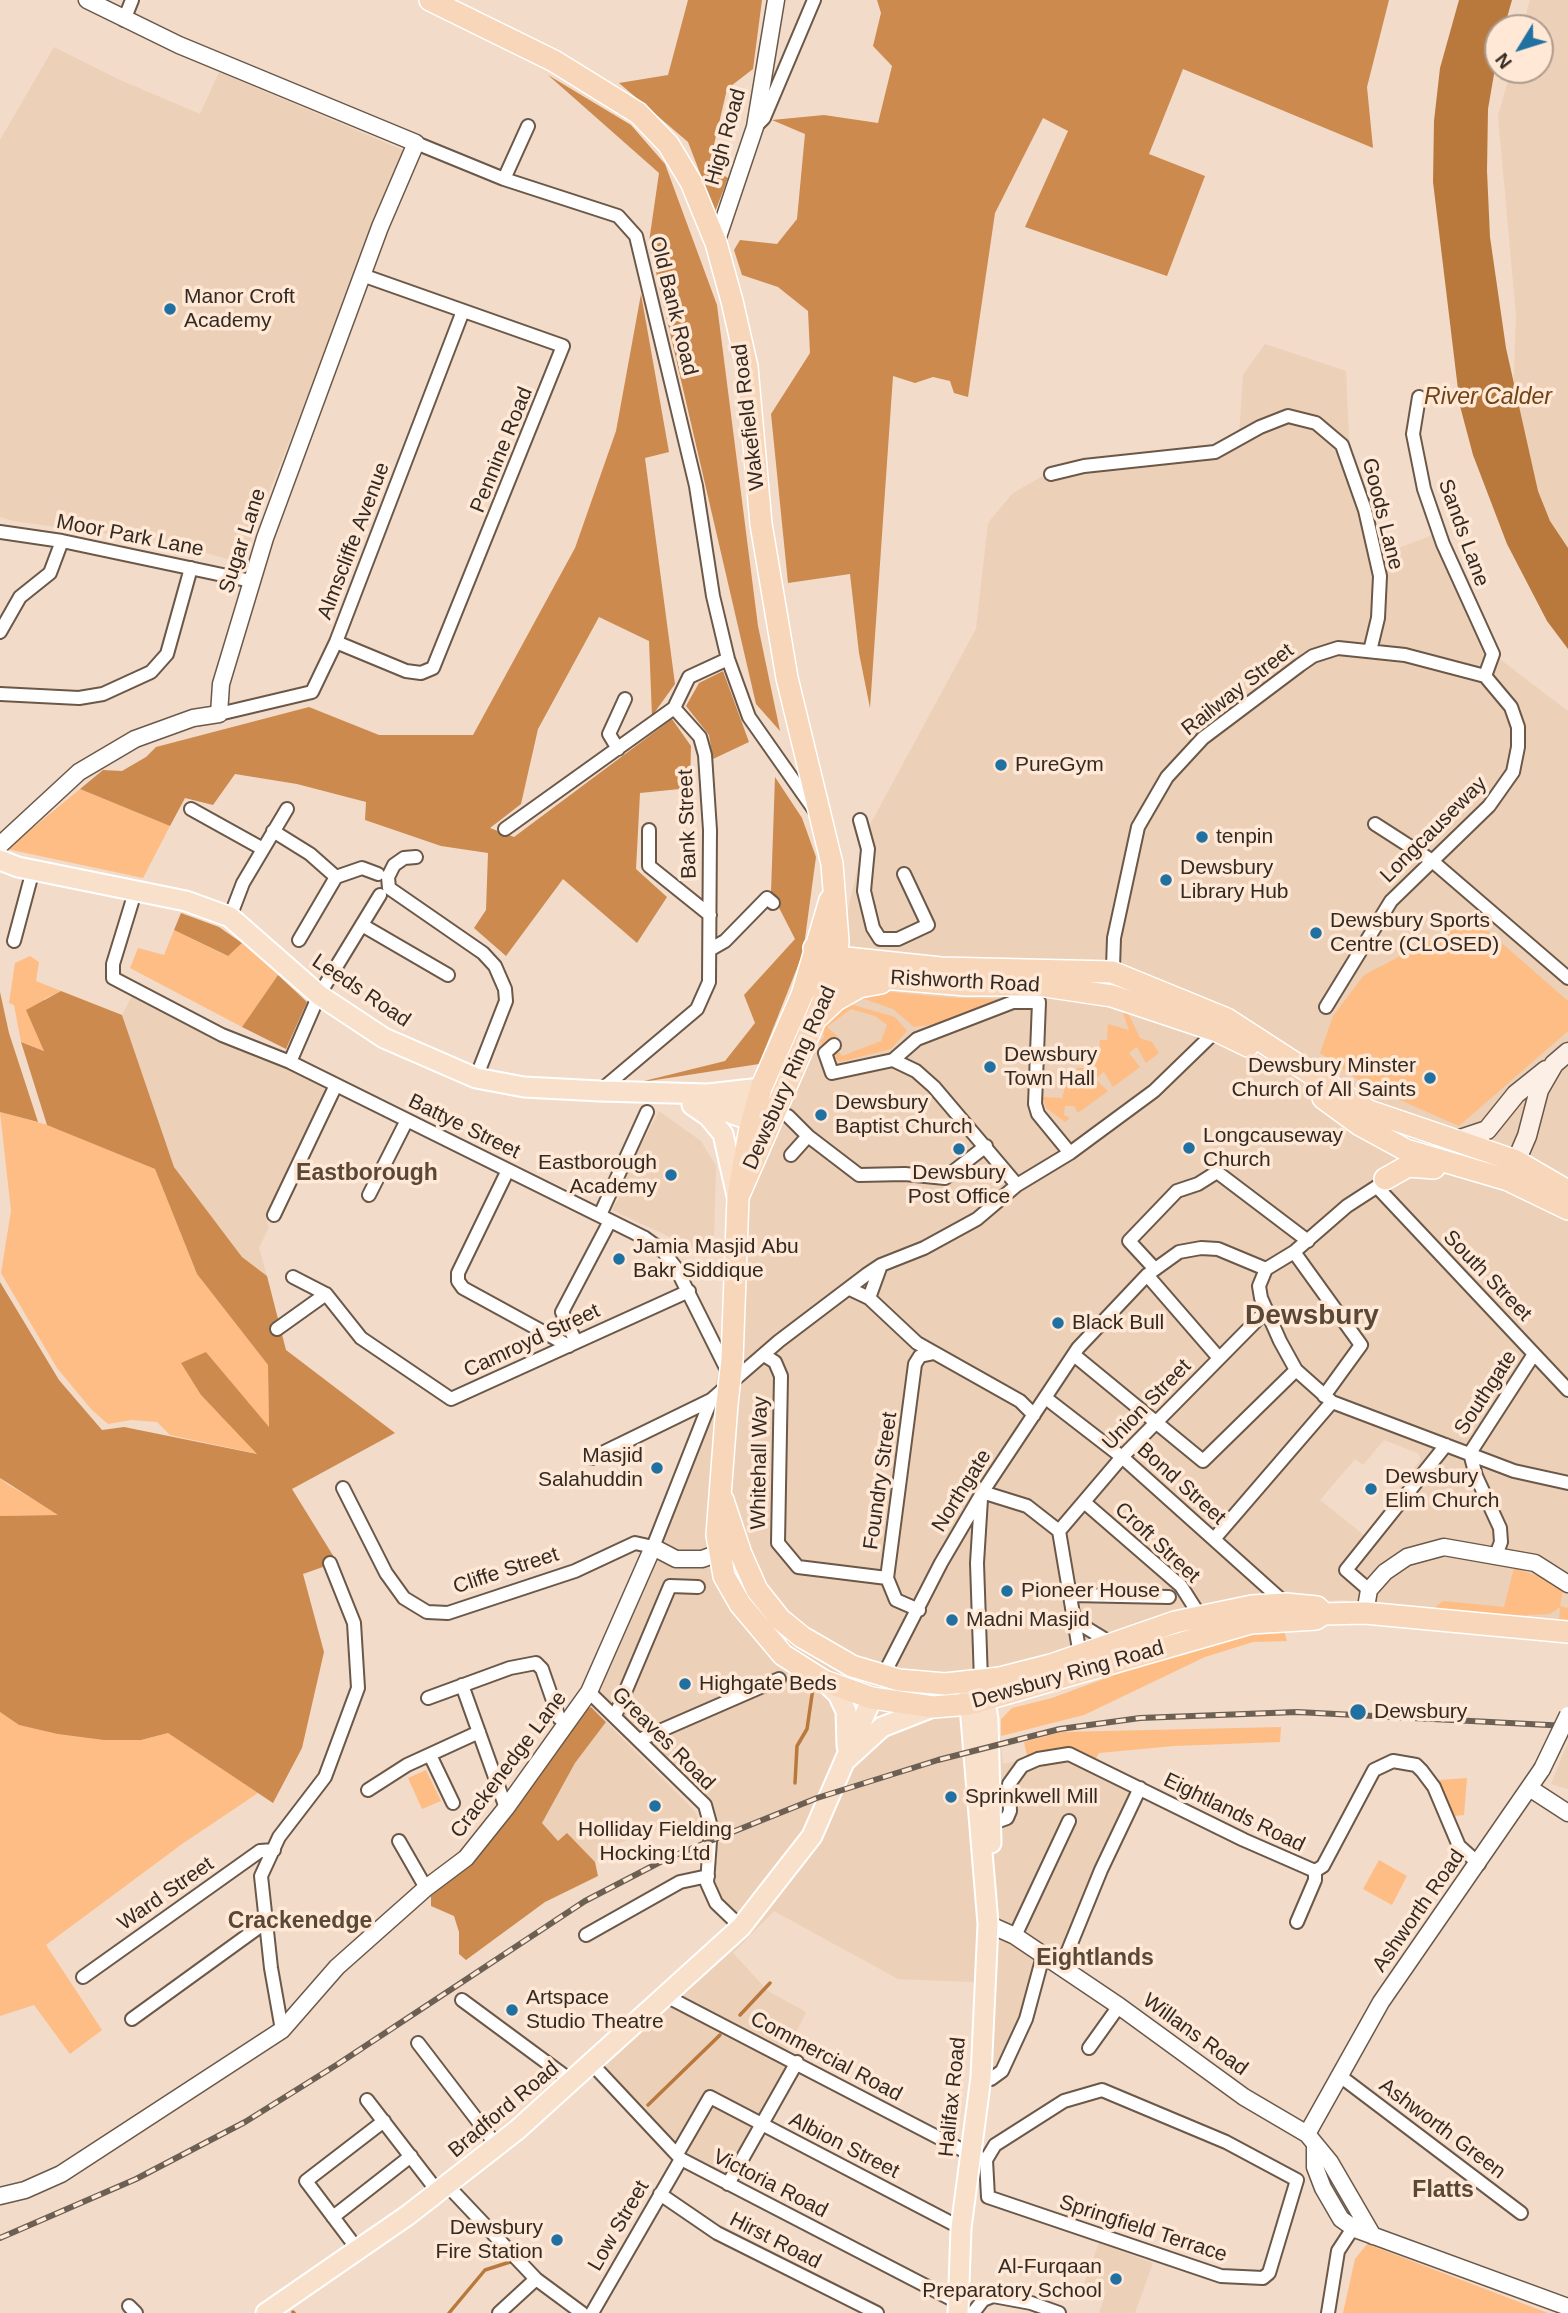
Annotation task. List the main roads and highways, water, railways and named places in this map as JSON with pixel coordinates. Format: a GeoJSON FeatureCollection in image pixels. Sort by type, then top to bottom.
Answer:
{"type":"FeatureCollection","features":[{"type":"Feature","properties":{"kind":"highway","name":"Wakefield Road"},"geometry":{"type":"LineString","coordinates":[[430,0],[554,61],[638,113],[668,144],[680,163],[716,243],[747,367],[761,524],[787,678],[825,825],[832,864],[833,892],[825,956]]}},
{"type":"Feature","properties":{"kind":"highway"},"geometry":{"type":"LineString","coordinates":[[833,892],[853,940],[861,951],[878,962]]}},
{"type":"Feature","properties":{"kind":"highway","name":"Rishworth Road"},"geometry":{"type":"LineString","coordinates":[[825,956],[942,968],[1112,972],[1222,1025]]}},
{"type":"Feature","properties":{"kind":"highway","name":"Rishworth Road"},"geometry":{"type":"LineString","coordinates":[[825,956],[901,980],[966,985],[1038,985],[1112,996],[1222,1025]]}},
{"type":"Feature","properties":{"kind":"highway","name":"Dewsbury Ring Road"},"geometry":{"type":"LineString","coordinates":[[767,1116],[761,1088],[802,995],[825,956]]}},
{"type":"Feature","properties":{"kind":"highway","name":"Dewsbury Ring Road"},"geometry":{"type":"LineString","coordinates":[[825,956],[816,1019],[767,1116],[738,1197],[733,1370],[719,1402],[721,1495],[718,1553],[724,1576],[740,1604],[762,1633],[783,1655],[824,1681],[878,1691],[933,1707],[1204,1626]]}},
{"type":"Feature","properties":{"kind":"highway"},"geometry":{"type":"LineString","coordinates":[[816,1019],[836,1000],[859,987],[901,980]]}},
{"type":"Feature","properties":{"kind":"highway"},"geometry":{"type":"LineString","coordinates":[[1222,1025],[1369,1111],[1454,1141],[1513,1171],[1568,1191]]}},
{"type":"Feature","properties":{"kind":"highway"},"geometry":{"type":"LineString","coordinates":[[1222,1025],[1360,1125],[1406,1150],[1477,1171],[1513,1171],[1568,1209]]}},
{"type":"Feature","properties":{"kind":"highway"},"geometry":{"type":"LineString","coordinates":[[1369,1111],[1402,1140],[1406,1150]]}},
{"type":"Feature","properties":{"kind":"highway"},"geometry":{"type":"LineString","coordinates":[[1382,1183],[1415,1165],[1462,1176],[1477,1171]]}},
{"type":"Feature","properties":{"kind":"highway","name":"Dewsbury Ring Road"},"geometry":{"type":"LineString","coordinates":[[721,1495],[757,1590],[780,1619],[802,1637],[852,1666],[878,1691],[945,1684],[976,1692]]}},
{"type":"Feature","properties":{"kind":"highway"},"geometry":{"type":"LineString","coordinates":[[1204,1626],[1252,1606],[1286,1604],[1317,1607],[1323,1614]]}},
{"type":"Feature","properties":{"kind":"highway"},"geometry":{"type":"LineString","coordinates":[[1204,1626],[1316,1619],[1323,1614],[1365,1613],[1568,1632]]}},
{"type":"Feature","properties":{"kind":"highway","name":"Dewsbury Ring Road"},"geometry":{"type":"LineString","coordinates":[[1082,1663],[1111,1643],[1204,1626]]}},
{"type":"Feature","properties":{"kind":"main road","name":"Leeds Road"},"geometry":{"type":"LineString","coordinates":[[0,860],[33,870],[186,901],[229,917],[319,995],[384,1038],[476,1078],[524,1087],[600,1091],[708,1094],[761,1088]]}},
{"type":"Feature","properties":{"kind":"main road"},"geometry":{"type":"LineString","coordinates":[[1454,1141],[1487,1129],[1516,1094],[1568,1052]]}},
{"type":"Feature","properties":{"kind":"main road"},"geometry":{"type":"LineString","coordinates":[[1513,1171],[1527,1136],[1539,1090],[1554,1065]]}},
{"type":"Feature","properties":{"kind":"main road","name":"Leeds Road"},"geometry":{"type":"LineString","coordinates":[[676,1093],[767,1116]]}},
{"type":"Feature","properties":{"kind":"main road"},"geometry":{"type":"LineString","coordinates":[[676,1093],[708,1116],[723,1134],[738,1197]]}},
{"type":"Feature","properties":{"kind":"main road","name":"Leeds Road"},"geometry":{"type":"LineString","coordinates":[[708,1094],[767,1116]]}},
{"type":"Feature","properties":{"kind":"main road"},"geometry":{"type":"LineString","coordinates":[[824,1681],[838,1694],[846,1711],[848,1754]]}},
{"type":"Feature","properties":{"kind":"main road","name":"Bradford Road"},"geometry":{"type":"LineString","coordinates":[[272,2311],[443,2189],[497,2146],[573,2082],[741,1927],[812,1836],[878,1691]]}},
{"type":"Feature","properties":{"kind":"main road","name":"Halifax Road"},"geometry":{"type":"LineString","coordinates":[[976,1692],[998,1822],[987,1885]]}},
{"type":"Feature","properties":{"kind":"main road","name":"Halifax Road"},"geometry":{"type":"LineString","coordinates":[[957,2307],[961,2228],[978,2157],[988,1924],[976,1692]]}},
{"type":"Feature","properties":{"kind":"main road"},"geometry":{"type":"LineString","coordinates":[[848,1754],[891,1722],[933,1707]]}},
{"type":"Feature","properties":{"kind":"water","name":"River Calder"},"geometry":{"type":"Polygon","coordinates":[[[1459,0],[1512,0],[1508,14],[1484,14],[1484,84],[1492,84],[1488,109],[1487,171],[1490,237],[1506,348],[1538,491],[1550,521],[1568,548],[1568,649],[1547,621],[1507,544],[1473,455],[1460,406],[1433,182],[1434,121],[1440,68],[1459,0]]]}},
{"type":"Feature","properties":{"kind":"waterway"},"geometry":{"type":"LineString","coordinates":[[795,1783],[797,1746],[807,1729],[813,1688]]}},
{"type":"Feature","properties":{"kind":"waterway"},"geometry":{"type":"LineString","coordinates":[[740,2015],[770,1983]]}},
{"type":"Feature","properties":{"kind":"waterway"},"geometry":{"type":"LineString","coordinates":[[648,2105],[720,2035]]}},
{"type":"Feature","properties":{"kind":"waterway"},"geometry":{"type":"LineString","coordinates":[[449,2313],[485,2270],[510,2262]]}},
{"type":"Feature","properties":{"kind":"railway"},"geometry":{"type":"LineString","coordinates":[[0,2238],[136,2179],[245,2122],[585,1901],[668,1858],[817,1798],[938,1760],[1060,1729],[1140,1718],[1297,1712],[1568,1726]]}},
{"type":"Feature","properties":{"kind":"place","name":"Manor Croft Academy"},"geometry":{"type":"Point","coordinates":[170,309]}},
{"type":"Feature","properties":{"kind":"place","name":"PureGym"},"geometry":{"type":"Point","coordinates":[1001,765]}},
{"type":"Feature","properties":{"kind":"place","name":"tenpin"},"geometry":{"type":"Point","coordinates":[1202,837]}},
{"type":"Feature","properties":{"kind":"place","name":"Dewsbury Library Hub"},"geometry":{"type":"Point","coordinates":[1166,880]}},
{"type":"Feature","properties":{"kind":"place","name":"Dewsbury Sports Centre (CLOSED)"},"geometry":{"type":"Point","coordinates":[1316,933]}},
{"type":"Feature","properties":{"kind":"place","name":"Dewsbury Town Hall"},"geometry":{"type":"Point","coordinates":[990,1067]}},
{"type":"Feature","properties":{"kind":"place","name":"Dewsbury Minster Church of All Saints"},"geometry":{"type":"Point","coordinates":[1430,1078]}},
{"type":"Feature","properties":{"kind":"place","name":"Dewsbury Baptist Church"},"geometry":{"type":"Point","coordinates":[821,1115]}},
{"type":"Feature","properties":{"kind":"place","name":"Longcauseway Church"},"geometry":{"type":"Point","coordinates":[1189,1148]}},
{"type":"Feature","properties":{"kind":"place","name":"Dewsbury Post Office"},"geometry":{"type":"Point","coordinates":[959,1149]}},
{"type":"Feature","properties":{"kind":"place","name":"Eastborough Academy"},"geometry":{"type":"Point","coordinates":[671,1175]}},
{"type":"Feature","properties":{"kind":"place","name":"Jamia Masjid Abu Bakr Siddique"},"geometry":{"type":"Point","coordinates":[619,1259]}},
{"type":"Feature","properties":{"kind":"place","name":"Black Bull"},"geometry":{"type":"Point","coordinates":[1058,1323]}},
{"type":"Feature","properties":{"kind":"place","name":"Masjid Salahuddin"},"geometry":{"type":"Point","coordinates":[657,1468]}},
{"type":"Feature","properties":{"kind":"place","name":"Dewsbury Elim Church"},"geometry":{"type":"Point","coordinates":[1371,1489]}},
{"type":"Feature","properties":{"kind":"place","name":"Pioneer House"},"geometry":{"type":"Point","coordinates":[1007,1591]}},
{"type":"Feature","properties":{"kind":"place","name":"Madni Masjid"},"geometry":{"type":"Point","coordinates":[952,1620]}},
{"type":"Feature","properties":{"kind":"place","name":"Highgate Beds"},"geometry":{"type":"Point","coordinates":[685,1684]}},
{"type":"Feature","properties":{"kind":"place","name":"Dewsbury"},"geometry":{"type":"Point","coordinates":[1358,1712]}},
{"type":"Feature","properties":{"kind":"place","name":"Sprinkwell Mill"},"geometry":{"type":"Point","coordinates":[951,1797]}},
{"type":"Feature","properties":{"kind":"place","name":"Holliday Fielding Hocking Ltd"},"geometry":{"type":"Point","coordinates":[655,1806]}},
{"type":"Feature","properties":{"kind":"place","name":"Artspace Studio Theatre"},"geometry":{"type":"Point","coordinates":[512,2010]}},
{"type":"Feature","properties":{"kind":"place","name":"Dewsbury Fire Station"},"geometry":{"type":"Point","coordinates":[557,2240]}},
{"type":"Feature","properties":{"kind":"place","name":"Al-Furqaan Preparatory School"},"geometry":{"type":"Point","coordinates":[1116,2279]}},
{"type":"Feature","properties":{"kind":"district","name":"Eastborough"},"geometry":{"type":"Point","coordinates":[367,1174]}},
{"type":"Feature","properties":{"kind":"district","name":"Dewsbury"},"geometry":{"type":"Point","coordinates":[1312,1316]}},
{"type":"Feature","properties":{"kind":"district","name":"Crackenedge"},"geometry":{"type":"Point","coordinates":[300,1922]}},
{"type":"Feature","properties":{"kind":"district","name":"Eightlands"},"geometry":{"type":"Point","coordinates":[1095,1959]}},
{"type":"Feature","properties":{"kind":"district","name":"Flatts"},"geometry":{"type":"Point","coordinates":[1443,2191]}}]}
